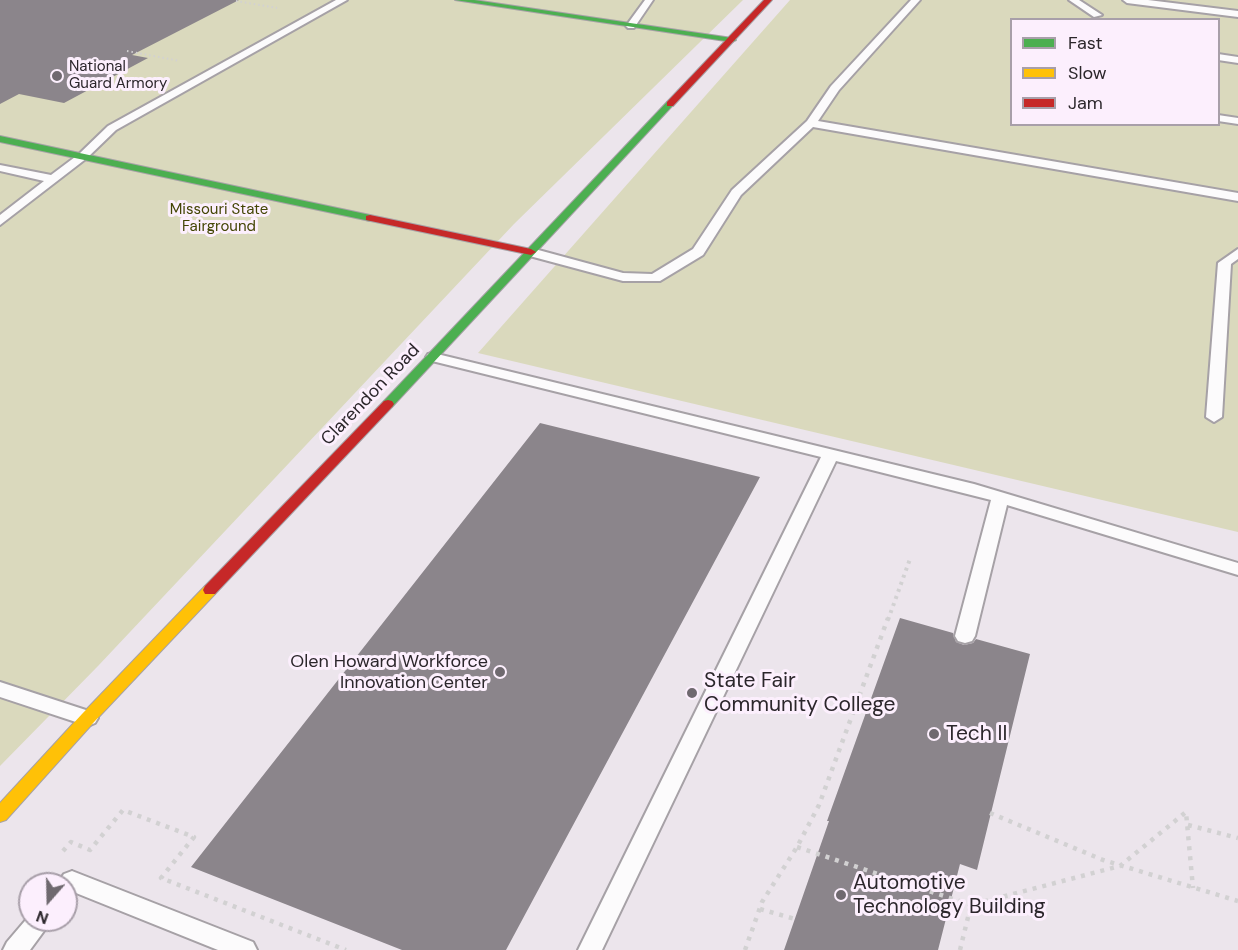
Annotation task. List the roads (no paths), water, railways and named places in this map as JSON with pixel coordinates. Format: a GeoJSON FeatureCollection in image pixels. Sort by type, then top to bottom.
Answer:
{"type":"FeatureCollection","features":[{"type":"Feature","properties":{"kind":"street"},"geometry":{"type":"LineString","coordinates":[[459,0],[732,40]]}},
{"type":"Feature","properties":{"kind":"street","name":"Clarendon Road"},"geometry":{"type":"LineString","coordinates":[[0,815],[88,718],[433,357],[768,0]]}},
{"type":"Feature","properties":{"kind":"street"},"geometry":{"type":"LineString","coordinates":[[0,139],[531,252]]}},
{"type":"Feature","properties":{"kind":"lane"},"geometry":{"type":"LineString","coordinates":[[0,221],[83,156],[112,129],[343,0]]}},
{"type":"Feature","properties":{"kind":"lane"},"geometry":{"type":"LineString","coordinates":[[631,26],[650,0]]}},
{"type":"Feature","properties":{"kind":"lane"},"geometry":{"type":"LineString","coordinates":[[531,252],[623,277],[655,278],[698,252],[736,193],[811,123],[835,88],[916,0]]}},
{"type":"Feature","properties":{"kind":"lane"},"geometry":{"type":"LineString","coordinates":[[1073,0],[1097,14]]}},
{"type":"Feature","properties":{"kind":"lane"},"geometry":{"type":"LineString","coordinates":[[1127,0],[1238,14]]}},
{"type":"Feature","properties":{"kind":"lane"},"geometry":{"type":"LineString","coordinates":[[1220,57],[1238,60]]}},
{"type":"Feature","properties":{"kind":"lane"},"geometry":{"type":"LineString","coordinates":[[1220,118],[1238,121]]}},
{"type":"Feature","properties":{"kind":"lane"},"geometry":{"type":"LineString","coordinates":[[811,123],[1238,197]]}},
{"type":"Feature","properties":{"kind":"lane"},"geometry":{"type":"LineString","coordinates":[[0,168],[53,179]]}},
{"type":"Feature","properties":{"kind":"lane"},"geometry":{"type":"LineString","coordinates":[[1214,417],[1225,263],[1238,254]]}},
{"type":"Feature","properties":{"kind":"lane"},"geometry":{"type":"LineString","coordinates":[[433,357],[831,454],[1000,498],[1238,569]]}},
{"type":"Feature","properties":{"kind":"lane"},"geometry":{"type":"LineString","coordinates":[[590,950],[831,454]]}},
{"type":"Feature","properties":{"kind":"lane"},"geometry":{"type":"LineString","coordinates":[[965,636],[1000,498]]}},
{"type":"Feature","properties":{"kind":"lane"},"geometry":{"type":"LineString","coordinates":[[0,689],[88,718]]}},
{"type":"Feature","properties":{"kind":"lane"},"geometry":{"type":"LineString","coordinates":[[78,883],[245,950]]}},
{"type":"Feature","properties":{"kind":"lane"},"geometry":{"type":"LineString","coordinates":[[15,950],[30,932]]}},
{"type":"Feature","properties":{"kind":"place","name":"National Guard Armory"},"geometry":{"type":"Point","coordinates":[57,76]}},
{"type":"Feature","properties":{"kind":"place","name":"Olen Howard Workforce Innovation Center"},"geometry":{"type":"Point","coordinates":[500,672]}},
{"type":"Feature","properties":{"kind":"place","name":"State Fair Community College"},"geometry":{"type":"Point","coordinates":[692,693]}},
{"type":"Feature","properties":{"kind":"place","name":"Tech II"},"geometry":{"type":"Point","coordinates":[934,734]}},
{"type":"Feature","properties":{"kind":"place","name":"Automotive Technology Building"},"geometry":{"type":"Point","coordinates":[841,895]}},
{"type":"Feature","properties":{"kind":"park label","name":"Missouri State Fairground"},"geometry":{"type":"Point","coordinates":[219,218]}}]}
